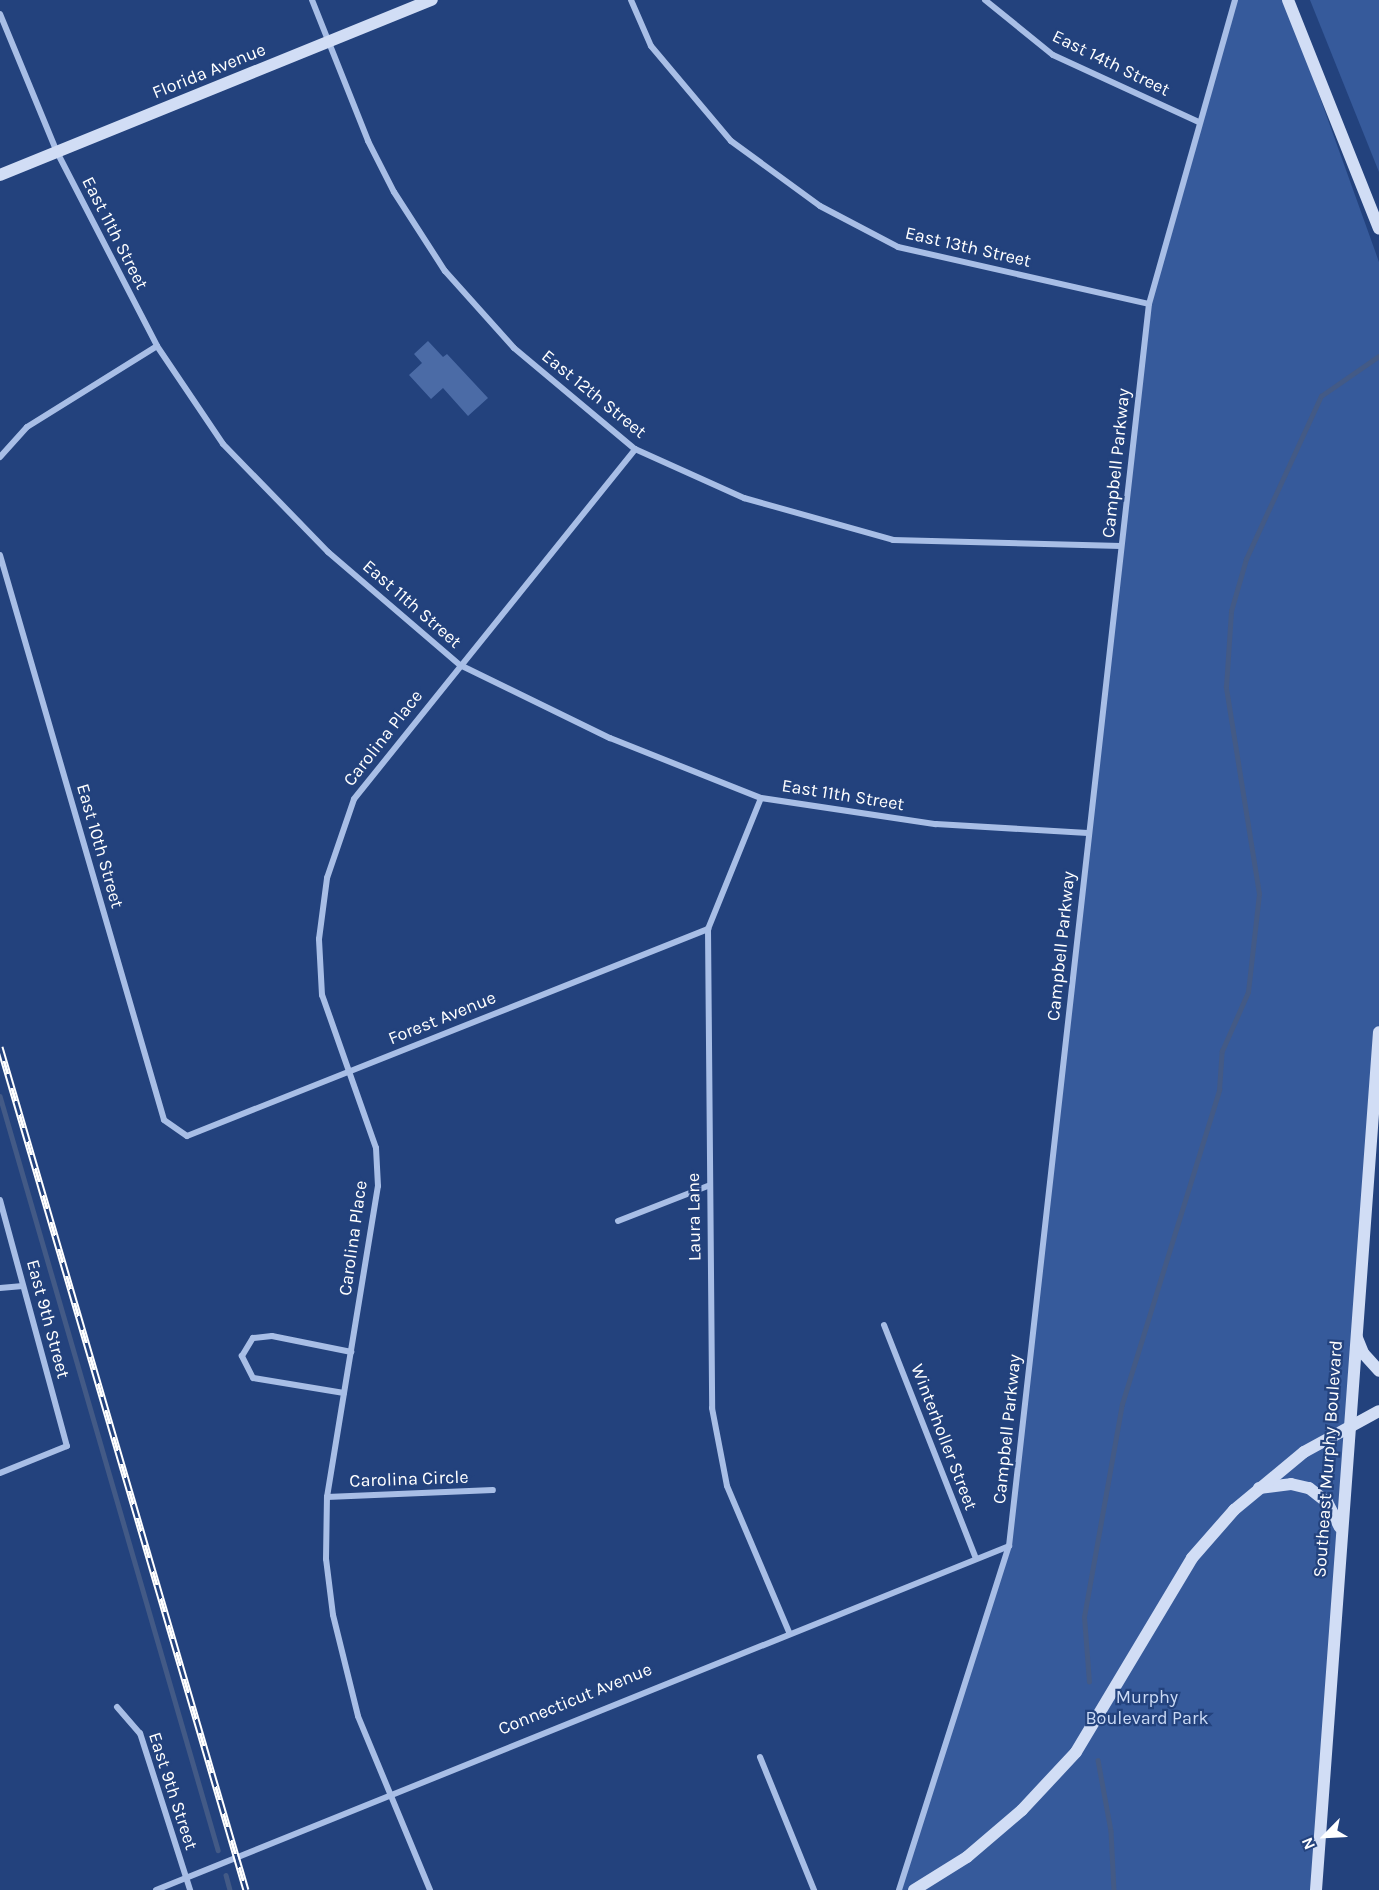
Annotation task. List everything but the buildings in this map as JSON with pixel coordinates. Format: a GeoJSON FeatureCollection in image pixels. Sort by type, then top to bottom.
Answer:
{"type":"FeatureCollection","features":[{"type":"Feature","properties":{"kind":"street","name":"East 12th Street"},"geometry":{"type":"LineString","coordinates":[[312,0],[373,151],[445,271],[514,348],[635,449],[744,498],[893,540],[1121,546]]}},
{"type":"Feature","properties":{"kind":"street","name":"Florida Avenue"},"geometry":{"type":"LineString","coordinates":[[0,176],[432,0]]}},
{"type":"Feature","properties":{"kind":"street","name":"East 13th Street"},"geometry":{"type":"LineString","coordinates":[[631,0],[651,46],[732,141],[820,206],[898,247],[1149,304]]}},
{"type":"Feature","properties":{"kind":"street","name":"East 14th Street"},"geometry":{"type":"LineString","coordinates":[[985,0],[1053,55],[1199,122]]}},
{"type":"Feature","properties":{"kind":"street","name":"Campbell Parkway"},"geometry":{"type":"LineString","coordinates":[[899,1890],[1010,1546],[1149,304],[1235,0]]}},
{"type":"Feature","properties":{"kind":"street"},"geometry":{"type":"LineString","coordinates":[[1288,0],[1379,229]]}},
{"type":"Feature","properties":{"kind":"street","name":"East 11th Street"},"geometry":{"type":"LineString","coordinates":[[0,14],[57,152],[157,346],[223,444],[328,552],[460,665],[610,738],[761,798],[936,824],[1088,833]]}},
{"type":"Feature","properties":{"kind":"street"},"geometry":{"type":"LineString","coordinates":[[0,457],[27,427],[157,346]]}},
{"type":"Feature","properties":{"kind":"street","name":"Carolina Place"},"geometry":{"type":"LineString","coordinates":[[391,1793],[358,1716],[333,1615],[326,1559],[327,1497],[378,1186],[376,1148],[347,1072],[322,995],[320,939],[327,878],[354,799],[635,449]]}},
{"type":"Feature","properties":{"kind":"street","name":"East 10th Street"},"geometry":{"type":"LineString","coordinates":[[0,555],[164,1120],[187,1136]]}},
{"type":"Feature","properties":{"kind":"street","name":"Laura Lane"},"geometry":{"type":"LineString","coordinates":[[761,798],[708,929],[708,1186],[712,1408],[718,1457],[789,1632]]}},
{"type":"Feature","properties":{"kind":"street","name":"Forest Avenue"},"geometry":{"type":"LineString","coordinates":[[187,1136],[708,929]]}},
{"type":"Feature","properties":{"kind":"street","name":"Southeast Murphy Boulevard"},"geometry":{"type":"LineString","coordinates":[[1317,1890],[1347,1427],[1379,1032]]}},
{"type":"Feature","properties":{"kind":"street"},"geometry":{"type":"LineString","coordinates":[[618,1221],[708,1186]]}},
{"type":"Feature","properties":{"kind":"street","name":"East 9th Street"},"geometry":{"type":"LineString","coordinates":[[0,1200],[67,1446],[0,1473]]}},
{"type":"Feature","properties":{"kind":"street"},"geometry":{"type":"LineString","coordinates":[[0,1288],[23,1286]]}},
{"type":"Feature","properties":{"kind":"street","name":"Winterholler Street"},"geometry":{"type":"LineString","coordinates":[[884,1325],[976,1559]]}},
{"type":"Feature","properties":{"kind":"street"},"geometry":{"type":"LineString","coordinates":[[1355,1330],[1363,1353],[1379,1371]]}},
{"type":"Feature","properties":{"kind":"street"},"geometry":{"type":"LineString","coordinates":[[345,1393],[253,1378],[242,1356],[253,1338],[272,1336],[351,1352]]}},
{"type":"Feature","properties":{"kind":"street"},"geometry":{"type":"LineString","coordinates":[[914,1890],[967,1857],[1013,1818],[1076,1752],[1192,1558],[1258,1489],[1347,1427],[1379,1411]]}},
{"type":"Feature","properties":{"kind":"street"},"geometry":{"type":"LineString","coordinates":[[1258,1489],[1291,1485],[1309,1488],[1327,1502],[1341,1527]]}},
{"type":"Feature","properties":{"kind":"street","name":"Carolina Circle"},"geometry":{"type":"LineString","coordinates":[[327,1497],[493,1491]]}},
{"type":"Feature","properties":{"kind":"street","name":"Connecticut Avenue"},"geometry":{"type":"LineString","coordinates":[[156,1890],[789,1632],[1010,1546]]}},
{"type":"Feature","properties":{"kind":"street","name":"East 9th Street"},"geometry":{"type":"LineString","coordinates":[[117,1707],[140,1733],[190,1890]]}},
{"type":"Feature","properties":{"kind":"street"},"geometry":{"type":"LineString","coordinates":[[760,1757],[814,1890]]}},
{"type":"Feature","properties":{"kind":"street"},"geometry":{"type":"LineString","coordinates":[[391,1793],[430,1890]]}},
{"type":"Feature","properties":{"kind":"green space","name":"Murphy Boulevard Park"},"geometry":{"type":"Polygon","coordinates":[[[1235,0],[1285,0],[1379,262],[1379,1032],[1316,1890],[899,1890],[1009,1546],[1149,304],[1235,0]]]}},
{"type":"Feature","properties":{"kind":"green space"},"geometry":{"type":"Polygon","coordinates":[[[1310,0],[1379,0],[1379,172],[1310,0]]]}},
{"type":"Feature","properties":{"kind":"waterway"},"geometry":{"type":"LineString","coordinates":[[1089,1682],[1084,1617],[1122,1404],[1219,1090],[1222,1051],[1248,992],[1259,894],[1226,687],[1231,611],[1246,559],[1321,396],[1379,356]]}},
{"type":"Feature","properties":{"kind":"waterway"},"geometry":{"type":"LineString","coordinates":[[0,1096],[218,1850]]}},
{"type":"Feature","properties":{"kind":"waterway"},"geometry":{"type":"LineString","coordinates":[[1098,1760],[1111,1831],[1114,1890]]}},
{"type":"Feature","properties":{"kind":"waterway"},"geometry":{"type":"LineString","coordinates":[[226,1875],[230,1890]]}},
{"type":"Feature","properties":{"kind":"railway"},"geometry":{"type":"LineString","coordinates":[[0,1047],[246,1890]]}}]}
